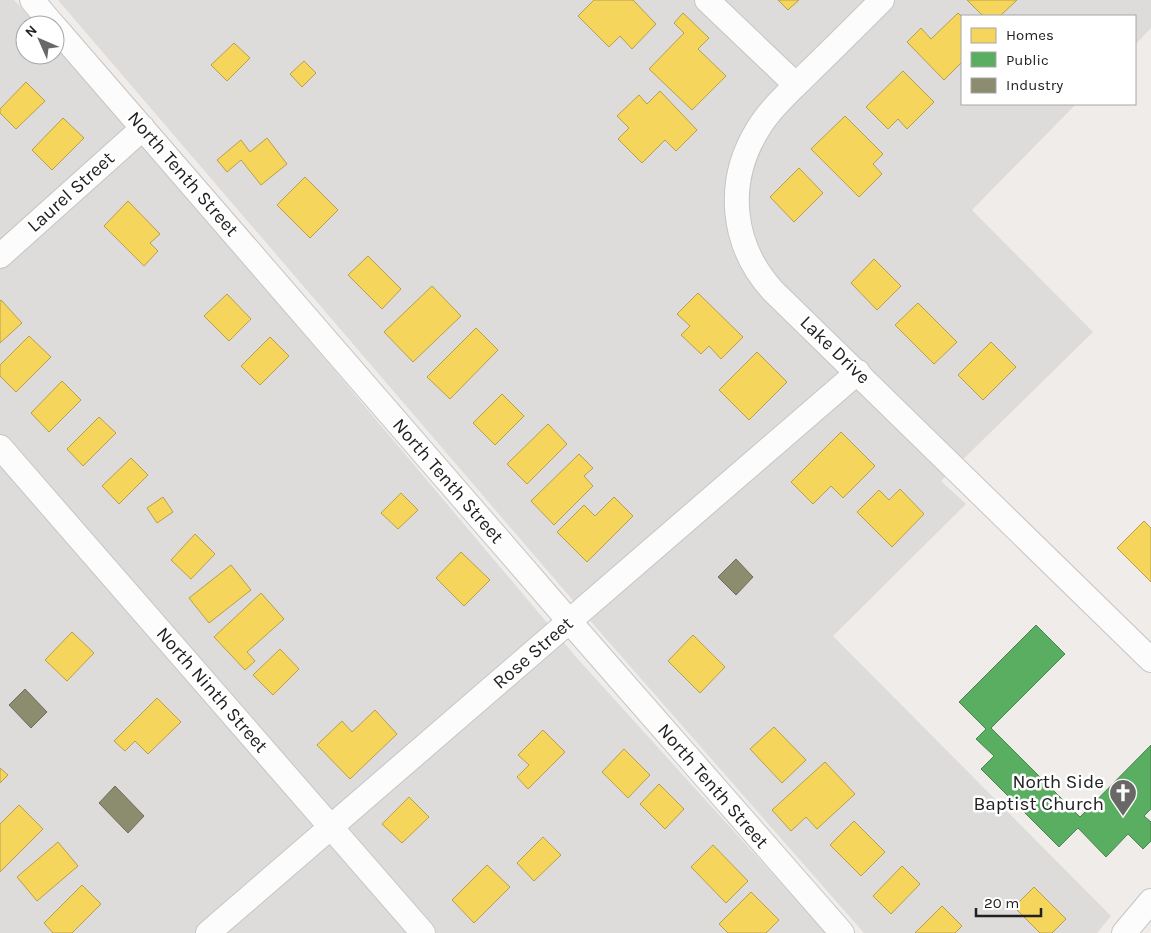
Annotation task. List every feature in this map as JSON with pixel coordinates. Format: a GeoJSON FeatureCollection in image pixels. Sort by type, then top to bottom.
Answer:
{"type":"FeatureCollection","features":[{"type":"Feature","properties":{"kind":"street","name":"North Tenth Street"},"geometry":{"type":"LineString","coordinates":[[32,0],[45,15]]}},
{"type":"Feature","properties":{"kind":"street"},"geometry":{"type":"LineString","coordinates":[[708,0],[796,85]]}},
{"type":"Feature","properties":{"kind":"street","name":"Lake Drive"},"geometry":{"type":"LineString","coordinates":[[882,0],[796,85],[758,128],[747,150],[738,184],[738,221],[745,248],[764,281],[1151,660]]}},
{"type":"Feature","properties":{"kind":"street","name":"North Tenth Street"},"geometry":{"type":"LineString","coordinates":[[65,39],[842,933]]}},
{"type":"Feature","properties":{"kind":"street","name":"Laurel Street"},"geometry":{"type":"LineString","coordinates":[[0,256],[143,128]]}},
{"type":"Feature","properties":{"kind":"street","name":"Rose Street"},"geometry":{"type":"LineString","coordinates":[[208,933],[858,372]]}},
{"type":"Feature","properties":{"kind":"street","name":"North Ninth Street"},"geometry":{"type":"LineString","coordinates":[[0,448],[167,637],[330,828],[423,933]]}},
{"type":"Feature","properties":{"kind":"street"},"geometry":{"type":"LineString","coordinates":[[1124,933],[1151,901]]}},
{"type":"Feature","properties":{"kind":"shaded area"},"geometry":{"type":"Polygon","coordinates":[[[0,0],[14,0],[28,15],[15,15],[15,65],[65,65],[65,56],[120,116],[576,657],[826,933],[0,933],[0,0]]]}},
{"type":"Feature","properties":{"kind":"shaded area"},"geometry":{"type":"Polygon","coordinates":[[[58,0],[1151,0],[1151,28],[1136,44],[1136,15],[961,15],[961,105],[1075,105],[972,210],[1093,332],[941,481],[966,504],[833,636],[1111,916],[1097,933],[864,933],[600,632],[58,0]]]}},
{"type":"Feature","properties":{"kind":"building: Homes"},"geometry":{"type":"Polygon","coordinates":[[[594,0],[633,0],[656,24],[632,49],[620,36],[609,47],[578,16],[594,0]]]}},
{"type":"Feature","properties":{"kind":"building: Homes"},"geometry":{"type":"Polygon","coordinates":[[[778,0],[799,0],[788,10],[778,0]]]}},
{"type":"Feature","properties":{"kind":"building: Homes"},"geometry":{"type":"Polygon","coordinates":[[[967,0],[1017,0],[1001,15],[982,15],[967,0]]]}},
{"type":"Feature","properties":{"kind":"building: Homes"},"geometry":{"type":"Polygon","coordinates":[[[683,13],[709,38],[698,49],[726,76],[692,110],[649,69],[684,33],[674,23],[683,13]]]}},
{"type":"Feature","properties":{"kind":"building: Homes"},"geometry":{"type":"Polygon","coordinates":[[[958,13],[961,16],[961,63],[944,80],[907,42],[921,28],[931,39],[958,13]]]}},
{"type":"Feature","properties":{"kind":"building: Homes"},"geometry":{"type":"Polygon","coordinates":[[[234,43],[250,58],[227,81],[211,65],[234,43]]]}},
{"type":"Feature","properties":{"kind":"building: Homes"},"geometry":{"type":"Polygon","coordinates":[[[304,61],[316,73],[302,87],[290,74],[304,61]]]}},
{"type":"Feature","properties":{"kind":"building: Homes"},"geometry":{"type":"Polygon","coordinates":[[[903,71],[934,102],[907,129],[898,119],[888,129],[866,107],[903,71]]]}},
{"type":"Feature","properties":{"kind":"building: Homes"},"geometry":{"type":"Polygon","coordinates":[[[26,82],[45,101],[16,129],[0,113],[0,109],[26,82]]]}},
{"type":"Feature","properties":{"kind":"building: Homes"},"geometry":{"type":"Polygon","coordinates":[[[660,91],[697,130],[676,151],[665,140],[642,163],[618,139],[629,128],[617,116],[639,95],[647,104],[660,91]]]}},
{"type":"Feature","properties":{"kind":"building: Homes"},"geometry":{"type":"Polygon","coordinates":[[[845,116],[883,154],[873,164],[882,174],[859,197],[811,149],[845,116]]]}},
{"type":"Feature","properties":{"kind":"building: Homes"},"geometry":{"type":"Polygon","coordinates":[[[63,118],[84,138],[52,170],[32,150],[63,118]]]}},
{"type":"Feature","properties":{"kind":"building: Homes"},"geometry":{"type":"Polygon","coordinates":[[[267,138],[287,164],[261,185],[241,160],[227,172],[217,160],[241,140],[250,152],[267,138]]]}},
{"type":"Feature","properties":{"kind":"building: Homes"},"geometry":{"type":"Polygon","coordinates":[[[799,168],[823,193],[794,222],[770,197],[799,168]]]}},
{"type":"Feature","properties":{"kind":"building: Homes"},"geometry":{"type":"Polygon","coordinates":[[[305,177],[338,210],[310,238],[277,205],[305,177]]]}},
{"type":"Feature","properties":{"kind":"building: Homes"},"geometry":{"type":"Polygon","coordinates":[[[128,201],[160,234],[150,243],[158,251],[144,266],[104,226],[128,201]]]}},
{"type":"Feature","properties":{"kind":"building: Homes"},"geometry":{"type":"Polygon","coordinates":[[[368,256],[401,289],[382,309],[348,275],[368,256]]]}},
{"type":"Feature","properties":{"kind":"building: Homes"},"geometry":{"type":"Polygon","coordinates":[[[874,259],[901,286],[877,310],[851,283],[874,259]]]}},
{"type":"Feature","properties":{"kind":"building: Homes"},"geometry":{"type":"Polygon","coordinates":[[[432,286],[461,316],[413,362],[384,332],[432,286]]]}},
{"type":"Feature","properties":{"kind":"building: Homes"},"geometry":{"type":"Polygon","coordinates":[[[698,293],[743,337],[721,359],[709,346],[701,354],[681,335],[690,326],[677,314],[698,293]]]}},
{"type":"Feature","properties":{"kind":"building: Homes"},"geometry":{"type":"Polygon","coordinates":[[[227,294],[251,319],[229,341],[204,316],[227,294]]]}},
{"type":"Feature","properties":{"kind":"building: Homes"},"geometry":{"type":"Polygon","coordinates":[[[0,301],[22,323],[0,343],[0,301]]]}},
{"type":"Feature","properties":{"kind":"building: Homes"},"geometry":{"type":"Polygon","coordinates":[[[918,303],[957,342],[934,364],[895,325],[918,303]]]}},
{"type":"Feature","properties":{"kind":"building: Homes"},"geometry":{"type":"Polygon","coordinates":[[[476,328],[498,350],[450,399],[427,377],[476,328]]]}},
{"type":"Feature","properties":{"kind":"building: Homes"},"geometry":{"type":"Polygon","coordinates":[[[29,336],[51,357],[16,392],[0,376],[0,365],[29,336]]]}},
{"type":"Feature","properties":{"kind":"building: Homes"},"geometry":{"type":"Polygon","coordinates":[[[270,337],[289,356],[260,385],[241,366],[270,337]]]}},
{"type":"Feature","properties":{"kind":"building: Homes"},"geometry":{"type":"Polygon","coordinates":[[[991,342],[1016,367],[983,400],[958,375],[991,342]]]}},
{"type":"Feature","properties":{"kind":"building: Homes"},"geometry":{"type":"Polygon","coordinates":[[[757,352],[787,382],[749,420],[719,390],[757,352]]]}},
{"type":"Feature","properties":{"kind":"building: Homes"},"geometry":{"type":"Polygon","coordinates":[[[62,381],[81,400],[49,432],[31,413],[62,381]]]}},
{"type":"Feature","properties":{"kind":"building: Homes"},"geometry":{"type":"Polygon","coordinates":[[[502,394],[524,416],[495,445],[473,423],[502,394]]]}},
{"type":"Feature","properties":{"kind":"building: Homes"},"geometry":{"type":"Polygon","coordinates":[[[99,417],[116,433],[83,466],[67,449],[99,417]]]}},
{"type":"Feature","properties":{"kind":"building: Homes"},"geometry":{"type":"Polygon","coordinates":[[[548,424],[567,444],[527,484],[507,464],[548,424]]]}},
{"type":"Feature","properties":{"kind":"building: Homes"},"geometry":{"type":"Polygon","coordinates":[[[841,432],[875,466],[843,498],[831,486],[813,504],[791,482],[841,432]]]}},
{"type":"Feature","properties":{"kind":"building: Homes"},"geometry":{"type":"Polygon","coordinates":[[[579,454],[593,468],[584,476],[593,486],[554,525],[531,501],[579,454]]]}},
{"type":"Feature","properties":{"kind":"building: Homes"},"geometry":{"type":"Polygon","coordinates":[[[131,458],[148,475],[119,504],[102,486],[131,458]]]}},
{"type":"Feature","properties":{"kind":"building: Homes"},"geometry":{"type":"Polygon","coordinates":[[[900,489],[924,514],[892,547],[857,512],[879,490],[889,500],[900,489]]]}},
{"type":"Feature","properties":{"kind":"building: Homes"},"geometry":{"type":"Polygon","coordinates":[[[401,493],[418,510],[398,529],[381,513],[401,493]]]}},
{"type":"Feature","properties":{"kind":"building: Homes"},"geometry":{"type":"Polygon","coordinates":[[[163,497],[173,512],[157,523],[147,508],[163,497]]]}},
{"type":"Feature","properties":{"kind":"building: Homes"},"geometry":{"type":"Polygon","coordinates":[[[614,497],[633,516],[587,562],[557,532],[584,505],[595,516],[614,497]]]}},
{"type":"Feature","properties":{"kind":"building: Homes"},"geometry":{"type":"Polygon","coordinates":[[[1144,521],[1151,528],[1151,582],[1117,548],[1144,521]]]}},
{"type":"Feature","properties":{"kind":"building: Homes"},"geometry":{"type":"Polygon","coordinates":[[[195,534],[215,554],[191,579],[171,560],[195,534]]]}},
{"type":"Feature","properties":{"kind":"building: Homes"},"geometry":{"type":"Polygon","coordinates":[[[461,552],[490,580],[464,606],[436,578],[461,552]]]}},
{"type":"Feature","properties":{"kind":"building: Homes"},"geometry":{"type":"Polygon","coordinates":[[[231,565],[251,590],[209,623],[189,598],[231,565]]]}},
{"type":"Feature","properties":{"kind":"building: Homes"},"geometry":{"type":"Polygon","coordinates":[[[261,593],[284,619],[247,652],[255,661],[245,670],[214,637],[261,593]]]}},
{"type":"Feature","properties":{"kind":"building: Homes"},"geometry":{"type":"Polygon","coordinates":[[[72,632],[94,653],[67,681],[45,660],[72,632]]]}},
{"type":"Feature","properties":{"kind":"building: Homes"},"geometry":{"type":"Polygon","coordinates":[[[693,635],[725,667],[700,693],[668,661],[693,635]]]}},
{"type":"Feature","properties":{"kind":"building: Homes"},"geometry":{"type":"Polygon","coordinates":[[[280,649],[299,669],[273,695],[253,675],[280,649]]]}},
{"type":"Feature","properties":{"kind":"building: Homes"},"geometry":{"type":"Polygon","coordinates":[[[157,698],[181,722],[148,754],[135,741],[125,751],[114,741],[157,698]]]}},
{"type":"Feature","properties":{"kind":"building: Homes"},"geometry":{"type":"Polygon","coordinates":[[[375,710],[397,734],[350,779],[317,745],[342,721],[352,732],[375,710]]]}},
{"type":"Feature","properties":{"kind":"building: Homes"},"geometry":{"type":"Polygon","coordinates":[[[774,727],[806,760],[782,783],[750,749],[774,727]]]}},
{"type":"Feature","properties":{"kind":"building: Homes"},"geometry":{"type":"Polygon","coordinates":[[[543,730],[565,752],[528,789],[517,777],[529,765],[518,755],[543,730]]]}},
{"type":"Feature","properties":{"kind":"building: Homes"},"geometry":{"type":"Polygon","coordinates":[[[624,749],[650,775],[628,798],[602,772],[624,749]]]}},
{"type":"Feature","properties":{"kind":"building: Homes"},"geometry":{"type":"Polygon","coordinates":[[[825,762],[855,794],[817,829],[806,817],[791,831],[772,810],[825,762]]]}},
{"type":"Feature","properties":{"kind":"building: Homes"},"geometry":{"type":"Polygon","coordinates":[[[0,768],[8,775],[0,783],[0,768]]]}},
{"type":"Feature","properties":{"kind":"building: Homes"},"geometry":{"type":"Polygon","coordinates":[[[659,784],[684,809],[665,829],[640,804],[659,784]]]}},
{"type":"Feature","properties":{"kind":"building: Homes"},"geometry":{"type":"Polygon","coordinates":[[[409,797],[429,817],[402,843],[382,824],[409,797]]]}},
{"type":"Feature","properties":{"kind":"building: Homes"},"geometry":{"type":"Polygon","coordinates":[[[19,805],[43,829],[0,872],[0,824],[19,805]]]}},
{"type":"Feature","properties":{"kind":"building: Homes"},"geometry":{"type":"Polygon","coordinates":[[[854,821],[885,852],[861,876],[830,845],[854,821]]]}},
{"type":"Feature","properties":{"kind":"building: Homes"},"geometry":{"type":"Polygon","coordinates":[[[543,837],[561,855],[534,881],[517,863],[543,837]]]}},
{"type":"Feature","properties":{"kind":"building: Homes"},"geometry":{"type":"Polygon","coordinates":[[[58,842],[78,866],[37,901],[17,877],[58,842]]]}},
{"type":"Feature","properties":{"kind":"building: Homes"},"geometry":{"type":"Polygon","coordinates":[[[713,845],[748,881],[726,903],[691,867],[713,845]]]}},
{"type":"Feature","properties":{"kind":"building: Homes"},"geometry":{"type":"Polygon","coordinates":[[[487,865],[510,887],[474,923],[452,900],[487,865]]]}},
{"type":"Feature","properties":{"kind":"building: Homes"},"geometry":{"type":"Polygon","coordinates":[[[902,866],[920,884],[891,914],[873,896],[902,866]]]}},
{"type":"Feature","properties":{"kind":"building: Homes"},"geometry":{"type":"Polygon","coordinates":[[[82,885],[101,904],[72,933],[53,933],[44,923],[82,885]]]}},
{"type":"Feature","properties":{"kind":"building: Homes"},"geometry":{"type":"Polygon","coordinates":[[[1034,887],[1066,919],[1052,933],[1040,933],[1014,907],[1034,887]]]}},
{"type":"Feature","properties":{"kind":"building: Homes"},"geometry":{"type":"Polygon","coordinates":[[[751,892],[779,920],[766,933],[728,933],[719,924],[751,892]]]}},
{"type":"Feature","properties":{"kind":"building: Homes"},"geometry":{"type":"Polygon","coordinates":[[[942,906],[962,926],[955,933],[915,933],[942,906]]]}},
{"type":"Feature","properties":{"kind":"building: Public"},"geometry":{"type":"Polygon","coordinates":[[[1036,625],[1065,654],[991,728],[1080,817],[1151,745],[1151,809],[1144,816],[1151,822],[1151,841],[1143,849],[1128,834],[1106,857],[1078,828],[1059,847],[981,769],[994,756],[976,739],[986,729],[959,702],[1036,625]]]}},
{"type":"Feature","properties":{"kind":"building: Industry"},"geometry":{"type":"Polygon","coordinates":[[[736,559],[753,577],[736,595],[718,577],[736,559]]]}},
{"type":"Feature","properties":{"kind":"building: Industry"},"geometry":{"type":"Polygon","coordinates":[[[25,689],[47,712],[31,728],[9,705],[25,689]]]}},
{"type":"Feature","properties":{"kind":"building: Industry"},"geometry":{"type":"Polygon","coordinates":[[[115,786],[144,816],[128,833],[99,803],[115,786]]]}},
{"type":"Feature","properties":{"kind":"place","name":"North Side Baptist Church"},"geometry":{"type":"Point","coordinates":[1123,817]}}]}
